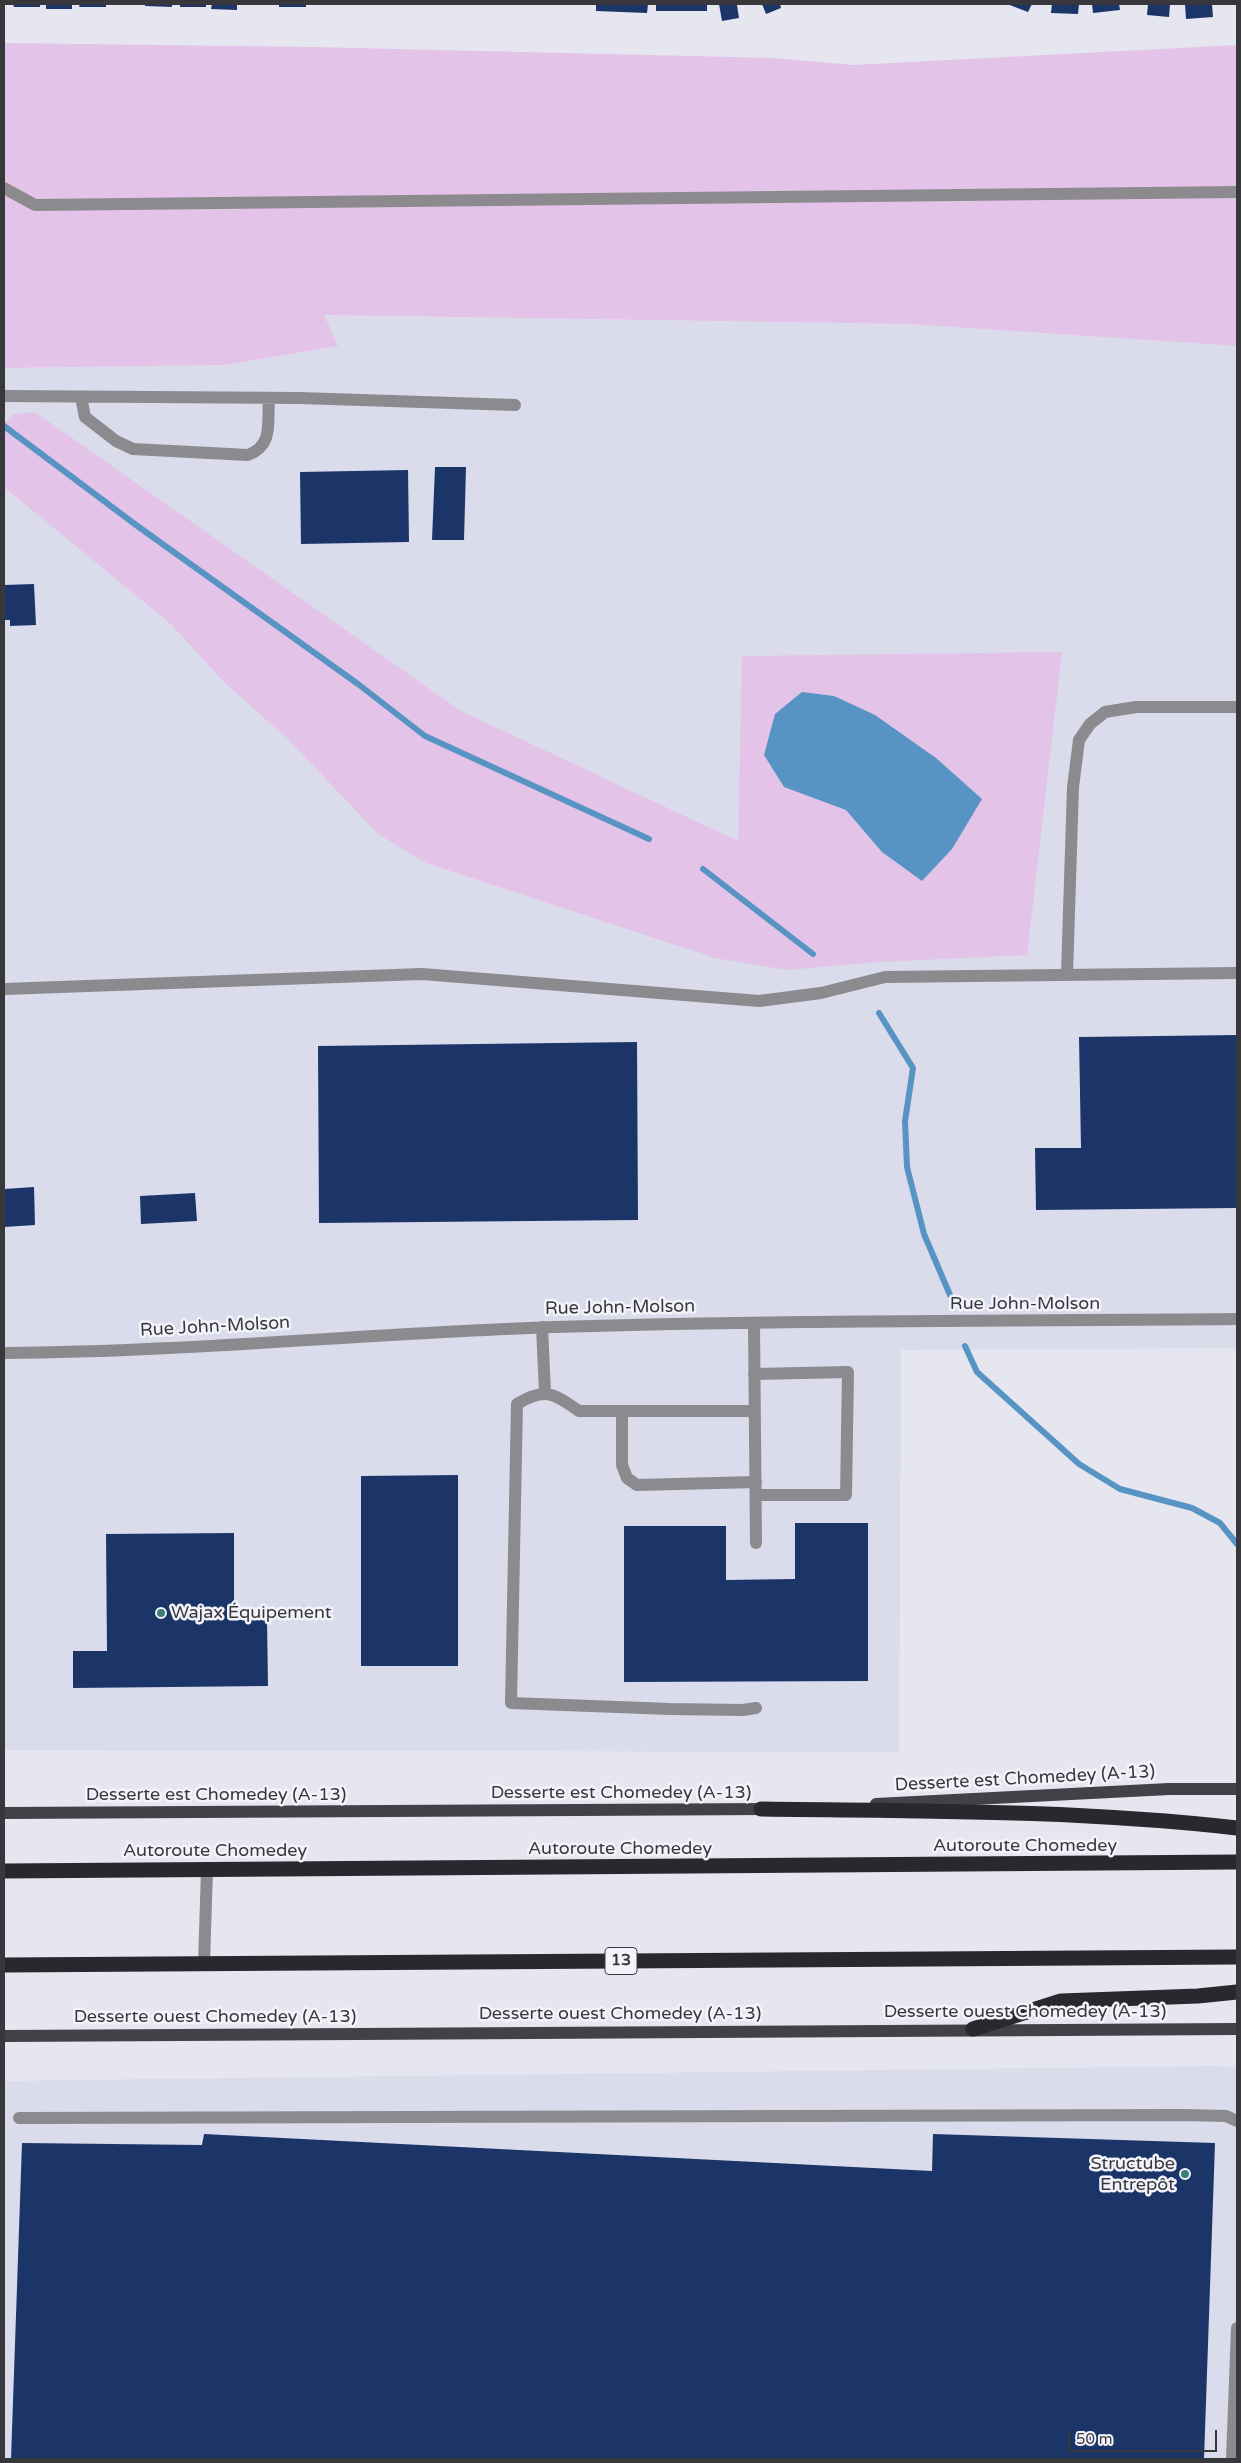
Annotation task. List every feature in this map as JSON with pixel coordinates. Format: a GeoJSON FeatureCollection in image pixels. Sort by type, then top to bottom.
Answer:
{"type":"FeatureCollection","features":[{"type":"Feature","properties":{"kind":"highway"},"geometry":{"type":"LineString","coordinates":[[761,1810],[1105,1816],[1237,1828]]}},
{"type":"Feature","properties":{"kind":"highway","name":"Autoroute Chomedey"},"geometry":{"type":"LineString","coordinates":[[4,1871],[1237,1862]]}},
{"type":"Feature","properties":{"kind":"highway","name":"13"},"geometry":{"type":"LineString","coordinates":[[4,1965],[1237,1957]]}},
{"type":"Feature","properties":{"kind":"highway"},"geometry":{"type":"LineString","coordinates":[[973,2029],[1061,2002],[1198,1996],[1237,1992]]}},
{"type":"Feature","properties":{"kind":"main road","name":"Desserte est Chomedey (A-13)"},"geometry":{"type":"LineString","coordinates":[[4,1813],[761,1810],[1169,1789],[1237,1789]]}},
{"type":"Feature","properties":{"kind":"main road","name":"Desserte ouest Chomedey (A-13)"},"geometry":{"type":"LineString","coordinates":[[4,2036],[1237,2029]]}},
{"type":"Feature","properties":{"kind":"street"},"geometry":{"type":"LineString","coordinates":[[4,188],[35,205],[1237,192]]}},
{"type":"Feature","properties":{"kind":"street"},"geometry":{"type":"LineString","coordinates":[[4,396],[269,398],[515,405]]}},
{"type":"Feature","properties":{"kind":"street"},"geometry":{"type":"LineString","coordinates":[[81,397],[85,417],[116,441],[133,449],[248,455],[259,451],[266,443],[269,398]]}},
{"type":"Feature","properties":{"kind":"street"},"geometry":{"type":"LineString","coordinates":[[1067,974],[1073,787],[1079,740],[1090,724],[1105,712],[1136,707],[1237,707]]}},
{"type":"Feature","properties":{"kind":"street"},"geometry":{"type":"LineString","coordinates":[[4,989],[422,974],[759,1001],[820,993],[885,977],[1237,973]]}},
{"type":"Feature","properties":{"kind":"street","name":"Rue John-Molson"},"geometry":{"type":"LineString","coordinates":[[4,1353],[86,1352],[542,1327],[754,1323],[1237,1319]]}},
{"type":"Feature","properties":{"kind":"street"},"geometry":{"type":"LineString","coordinates":[[754,1323],[756,1543]]}},
{"type":"Feature","properties":{"kind":"street"},"geometry":{"type":"LineString","coordinates":[[542,1327],[545,1392]]}},
{"type":"Feature","properties":{"kind":"street"},"geometry":{"type":"LineString","coordinates":[[622,1411],[622,1465],[627,1478],[637,1485],[756,1489],[846,1495],[848,1372],[754,1374]]}},
{"type":"Feature","properties":{"kind":"street"},"geometry":{"type":"LineString","coordinates":[[755,1411],[579,1411],[560,1398],[545,1392],[533,1394],[517,1404],[511,1703],[670,1709],[743,1710],[756,1708]]}},
{"type":"Feature","properties":{"kind":"street"},"geometry":{"type":"LineString","coordinates":[[204,1964],[207,1870]]}},
{"type":"Feature","properties":{"kind":"street"},"geometry":{"type":"LineString","coordinates":[[19,2118],[1184,2115],[1226,2116],[1237,2121]]}},
{"type":"Feature","properties":{"kind":"street"},"geometry":{"type":"LineString","coordinates":[[1232,2459],[1237,2328]]}},
{"type":"Feature","properties":{"kind":"shaded area"},"geometry":{"type":"Polygon","coordinates":[[[4,43],[313,47],[774,58],[853,65],[1237,45],[1237,346],[908,324],[324,315],[338,346],[225,365],[4,368],[4,43]]]}},
{"type":"Feature","properties":{"kind":"shaded area"},"geometry":{"type":"Polygon","coordinates":[[[323,315],[908,324],[1237,346],[1237,1348],[901,1350],[899,1752],[4,1750],[4,368],[225,365],[337,346],[323,315]]]}},
{"type":"Feature","properties":{"kind":"shaded area"},"geometry":{"type":"Polygon","coordinates":[[[35,412],[461,711],[738,841],[742,656],[1062,652],[1027,955],[881,962],[787,970],[715,958],[426,863],[378,834],[288,739],[225,683],[172,625],[4,487],[4,423],[13,414],[35,412]]]}},
{"type":"Feature","properties":{"kind":"shaded area"},"geometry":{"type":"Polygon","coordinates":[[[1237,2067],[1237,2459],[4,2459],[4,2081],[1237,2067]]]}},
{"type":"Feature","properties":{"kind":"water"},"geometry":{"type":"Polygon","coordinates":[[[802,692],[834,696],[875,715],[936,758],[982,799],[952,849],[922,881],[882,852],[846,810],[784,787],[764,755],[775,714],[802,692]]]}},
{"type":"Feature","properties":{"kind":"building"},"geometry":{"type":"Polygon","coordinates":[[[13,4],[40,4],[40,7],[14,7],[13,4]]]}},
{"type":"Feature","properties":{"kind":"building"},"geometry":{"type":"Polygon","coordinates":[[[46,4],[72,4],[72,9],[46,9],[46,4]]]}},
{"type":"Feature","properties":{"kind":"building"},"geometry":{"type":"Polygon","coordinates":[[[80,4],[106,4],[106,7],[79,7],[80,4]]]}},
{"type":"Feature","properties":{"kind":"building"},"geometry":{"type":"Polygon","coordinates":[[[145,4],[172,4],[172,7],[145,6],[145,4]]]}},
{"type":"Feature","properties":{"kind":"building"},"geometry":{"type":"Polygon","coordinates":[[[180,4],[206,4],[206,7],[180,7],[180,4]]]}},
{"type":"Feature","properties":{"kind":"building"},"geometry":{"type":"Polygon","coordinates":[[[212,4],[237,4],[237,10],[211,9],[212,4]]]}},
{"type":"Feature","properties":{"kind":"building"},"geometry":{"type":"Polygon","coordinates":[[[279,4],[306,4],[306,7],[279,7],[279,4]]]}},
{"type":"Feature","properties":{"kind":"building"},"geometry":{"type":"Polygon","coordinates":[[[596,4],[648,4],[647,13],[596,11],[596,4]]]}},
{"type":"Feature","properties":{"kind":"building"},"geometry":{"type":"Polygon","coordinates":[[[656,4],[707,4],[707,11],[656,11],[656,4]]]}},
{"type":"Feature","properties":{"kind":"building"},"geometry":{"type":"Polygon","coordinates":[[[719,4],[741,4],[737,5],[739,18],[722,21],[719,4]]]}},
{"type":"Feature","properties":{"kind":"building"},"geometry":{"type":"Polygon","coordinates":[[[762,4],[780,4],[781,8],[766,14],[762,4]]]}},
{"type":"Feature","properties":{"kind":"building"},"geometry":{"type":"Polygon","coordinates":[[[1007,4],[1032,4],[1028,12],[1007,4]]]}},
{"type":"Feature","properties":{"kind":"building"},"geometry":{"type":"Polygon","coordinates":[[[1052,4],[1079,4],[1078,14],[1051,13],[1052,4]]]}},
{"type":"Feature","properties":{"kind":"building"},"geometry":{"type":"Polygon","coordinates":[[[1092,4],[1119,4],[1120,10],[1093,13],[1092,4]]]}},
{"type":"Feature","properties":{"kind":"building"},"geometry":{"type":"Polygon","coordinates":[[[1148,4],[1170,4],[1169,17],[1147,15],[1148,4]]]}},
{"type":"Feature","properties":{"kind":"building"},"geometry":{"type":"Polygon","coordinates":[[[1185,4],[1212,4],[1213,17],[1186,19],[1185,4]]]}},
{"type":"Feature","properties":{"kind":"building"},"geometry":{"type":"Polygon","coordinates":[[[435,467],[466,467],[464,540],[432,540],[435,467]]]}},
{"type":"Feature","properties":{"kind":"building"},"geometry":{"type":"Polygon","coordinates":[[[408,470],[409,542],[301,544],[300,472],[408,470]]]}},
{"type":"Feature","properties":{"kind":"building"},"geometry":{"type":"Polygon","coordinates":[[[34,584],[36,625],[10,626],[10,620],[4,620],[4,585],[34,584]]]}},
{"type":"Feature","properties":{"kind":"building"},"geometry":{"type":"Polygon","coordinates":[[[1237,1035],[1237,1208],[1036,1210],[1035,1148],[1081,1148],[1079,1037],[1237,1035]]]}},
{"type":"Feature","properties":{"kind":"building"},"geometry":{"type":"Polygon","coordinates":[[[637,1042],[638,1220],[319,1223],[318,1046],[637,1042]]]}},
{"type":"Feature","properties":{"kind":"building"},"geometry":{"type":"Polygon","coordinates":[[[34,1187],[35,1225],[4,1227],[4,1189],[34,1187]]]}},
{"type":"Feature","properties":{"kind":"building"},"geometry":{"type":"Polygon","coordinates":[[[195,1193],[197,1221],[141,1224],[140,1196],[195,1193]]]}},
{"type":"Feature","properties":{"kind":"building"},"geometry":{"type":"Polygon","coordinates":[[[458,1475],[458,1666],[361,1666],[361,1476],[458,1475]]]}},
{"type":"Feature","properties":{"kind":"building"},"geometry":{"type":"Polygon","coordinates":[[[795,1523],[868,1523],[868,1681],[624,1682],[624,1526],[726,1526],[726,1580],[795,1579],[795,1523]]]}},
{"type":"Feature","properties":{"kind":"building"},"geometry":{"type":"Polygon","coordinates":[[[234,1533],[234,1620],[267,1619],[268,1686],[73,1688],[73,1651],[107,1651],[106,1534],[234,1533]]]}},
{"type":"Feature","properties":{"kind":"building"},"geometry":{"type":"Polygon","coordinates":[[[204,2134],[932,2171],[933,2134],[1215,2143],[1204,2459],[11,2459],[22,2143],[202,2145],[204,2134]]]}},
{"type":"Feature","properties":{"kind":"waterway"},"geometry":{"type":"LineString","coordinates":[[4,426],[136,525],[358,684],[425,736],[649,839]]}},
{"type":"Feature","properties":{"kind":"waterway"},"geometry":{"type":"LineString","coordinates":[[703,869],[813,954]]}},
{"type":"Feature","properties":{"kind":"waterway"},"geometry":{"type":"LineString","coordinates":[[879,1013],[913,1068],[905,1121],[907,1167],[924,1234],[950,1295]]}},
{"type":"Feature","properties":{"kind":"waterway"},"geometry":{"type":"LineString","coordinates":[[965,1346],[977,1372],[1079,1464],[1120,1489],[1192,1508],[1220,1523],[1237,1544]]}},
{"type":"Feature","properties":{"kind":"place","name":"Wajax Équipement"},"geometry":{"type":"Point","coordinates":[161,1613]}},
{"type":"Feature","properties":{"kind":"place","name":"Structube Entrepôt"},"geometry":{"type":"Point","coordinates":[1185,2174]}}]}
